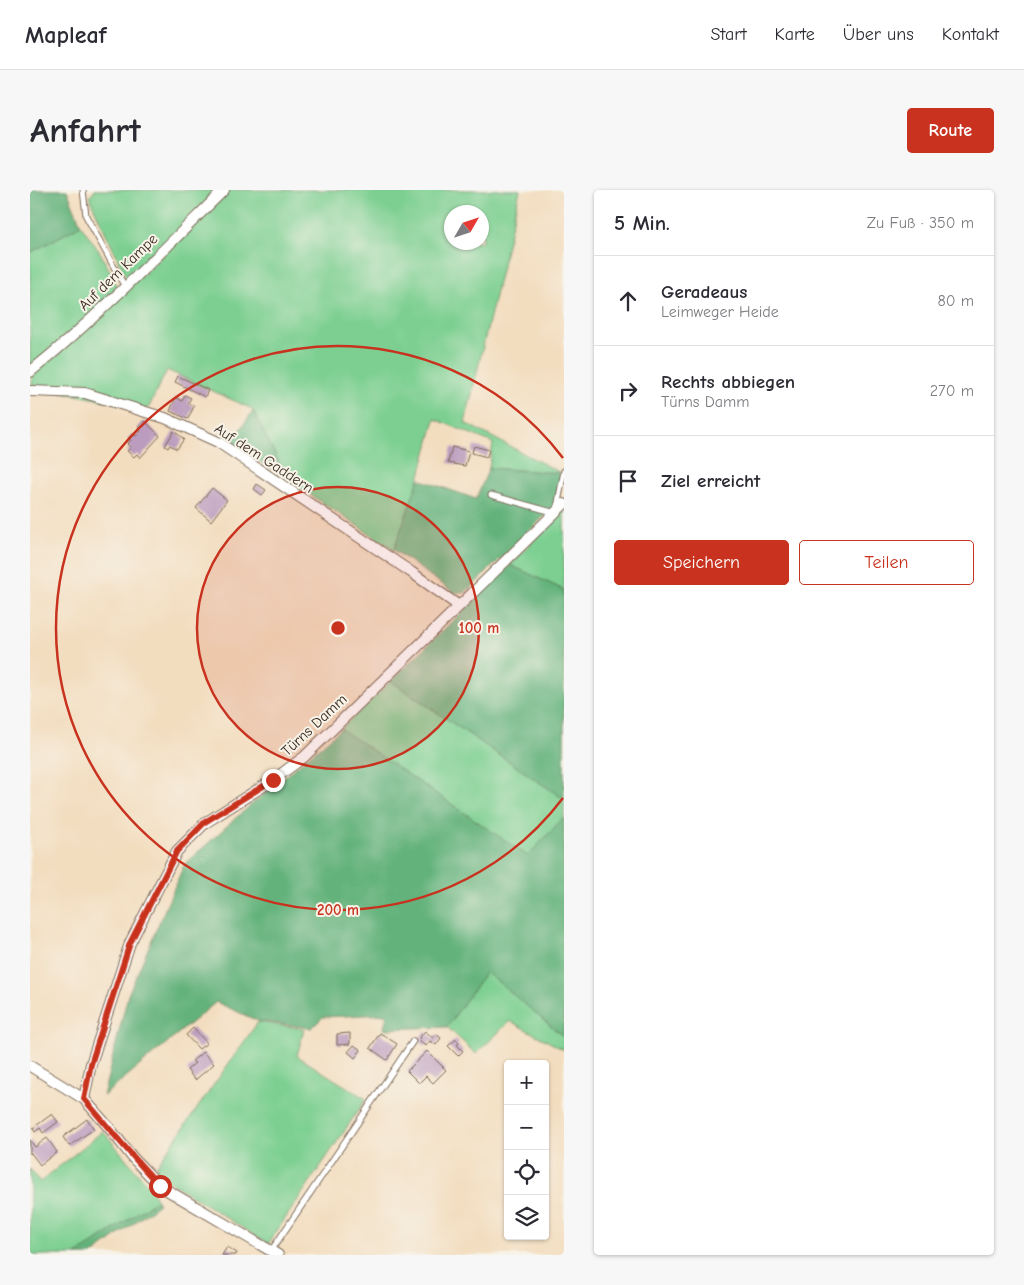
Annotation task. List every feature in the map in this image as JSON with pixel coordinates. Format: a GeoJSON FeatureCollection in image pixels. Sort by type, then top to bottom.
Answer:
{"type":"FeatureCollection","features":[{"type":"Feature","properties":{"kind":"street","name":"Auf dem Kampe"},"geometry":{"type":"LineString","coordinates":[[30,372],[60,348],[224,190]]}},
{"type":"Feature","properties":{"kind":"street","name":"Auf dem Gaddern"},"geometry":{"type":"LineString","coordinates":[[30,391],[85,393],[165,418],[218,442],[459,606]]}},
{"type":"Feature","properties":{"kind":"street","name":"Türns Damm"},"geometry":{"type":"LineString","coordinates":[[84,1099],[91,1064],[130,943],[177,851],[205,822],[273,780],[304,757],[564,504]]}},
{"type":"Feature","properties":{"kind":"street"},"geometry":{"type":"LineString","coordinates":[[30,1066],[84,1099],[133,1158],[160,1186],[275,1253]]}},
{"type":"Feature","properties":{"kind":"lane"},"geometry":{"type":"LineString","coordinates":[[83,190],[86,216],[125,287]]}},
{"type":"Feature","properties":{"kind":"lane"},"geometry":{"type":"LineString","coordinates":[[491,495],[556,513],[564,471]]}},
{"type":"Feature","properties":{"kind":"lane"},"geometry":{"type":"LineString","coordinates":[[275,1253],[413,1041]]}},
{"type":"Feature","properties":{"kind":"green space"},"geometry":{"type":"Polygon","coordinates":[[[30,190],[67,190],[81,225],[30,253],[30,190]]]}},
{"type":"Feature","properties":{"kind":"green space"},"geometry":{"type":"Polygon","coordinates":[[[95,190],[219,190],[127,279],[89,197],[95,190]]]}},
{"type":"Feature","properties":{"kind":"green space"},"geometry":{"type":"Polygon","coordinates":[[[230,190],[520,190],[465,423],[561,473],[489,468],[493,443],[435,419],[419,479],[394,550],[288,480],[252,409],[167,370],[148,409],[35,387],[32,383],[32,375],[74,341],[230,190]]]}},
{"type":"Feature","properties":{"kind":"green space"},"geometry":{"type":"Polygon","coordinates":[[[81,225],[101,254],[118,287],[67,338],[30,367],[30,253],[81,225]]]}},
{"type":"Feature","properties":{"kind":"green space"},"geometry":{"type":"Polygon","coordinates":[[[253,411],[288,480],[231,443],[253,411]]]}},
{"type":"Feature","properties":{"kind":"green space"},"geometry":{"type":"Polygon","coordinates":[[[489,468],[561,473],[555,506],[465,593],[453,592],[394,550],[419,479],[476,499],[489,468]]]}},
{"type":"Feature","properties":{"kind":"green space"},"geometry":{"type":"Polygon","coordinates":[[[564,510],[564,590],[510,565],[564,510]]]}},
{"type":"Feature","properties":{"kind":"green space"},"geometry":{"type":"Polygon","coordinates":[[[510,565],[564,590],[564,799],[391,681],[510,565]]]}},
{"type":"Feature","properties":{"kind":"green space"},"geometry":{"type":"Polygon","coordinates":[[[391,681],[564,799],[564,817],[528,857],[341,729],[391,681]]]}},
{"type":"Feature","properties":{"kind":"green space"},"geometry":{"type":"Polygon","coordinates":[[[341,729],[528,856],[564,817],[564,1037],[486,972],[447,1027],[384,1029],[387,1014],[323,1017],[312,1028],[258,1021],[216,1002],[103,1096],[128,995],[184,865],[238,816],[341,729]]]}},
{"type":"Feature","properties":{"kind":"green space"},"geometry":{"type":"Polygon","coordinates":[[[486,971],[564,1037],[564,1050],[510,1021],[476,1054],[447,1027],[486,971]]]}},
{"type":"Feature","properties":{"kind":"green space"},"geometry":{"type":"Polygon","coordinates":[[[258,1022],[304,1029],[297,1056],[366,1099],[268,1244],[153,1171],[258,1022]]]}},
{"type":"Feature","properties":{"kind":"green space"},"geometry":{"type":"Polygon","coordinates":[[[103,1131],[151,1189],[157,1200],[76,1255],[30,1255],[30,1169],[40,1182],[103,1131]]]}},
{"type":"Feature","properties":{"kind":"green space"},"geometry":{"type":"Polygon","coordinates":[[[157,1200],[159,1204],[92,1255],[76,1255],[157,1200]]]}},
{"type":"Feature","properties":{"kind":"building"},"geometry":{"type":"Polygon","coordinates":[[[178,376],[208,390],[205,397],[175,382],[178,376]]]}},
{"type":"Feature","properties":{"kind":"building"},"geometry":{"type":"Polygon","coordinates":[[[185,395],[191,398],[188,403],[194,406],[188,419],[170,411],[176,397],[182,401],[185,395]]]}},
{"type":"Feature","properties":{"kind":"building"},"geometry":{"type":"Polygon","coordinates":[[[145,421],[160,436],[140,458],[137,454],[134,457],[127,451],[131,448],[127,444],[131,440],[128,438],[133,434],[136,436],[141,431],[138,427],[145,421]]]}},
{"type":"Feature","properties":{"kind":"building"},"geometry":{"type":"Polygon","coordinates":[[[174,431],[184,439],[177,449],[170,445],[168,448],[165,446],[174,431]]]}},
{"type":"Feature","properties":{"kind":"building"},"geometry":{"type":"Polygon","coordinates":[[[474,446],[489,450],[487,457],[472,453],[474,446]]]}},
{"type":"Feature","properties":{"kind":"building"},"geometry":{"type":"Polygon","coordinates":[[[452,447],[469,451],[465,466],[448,463],[452,447]]]}},
{"type":"Feature","properties":{"kind":"building"},"geometry":{"type":"Polygon","coordinates":[[[257,484],[266,490],[262,495],[254,489],[257,484]]]}},
{"type":"Feature","properties":{"kind":"building"},"geometry":{"type":"Polygon","coordinates":[[[212,488],[227,500],[211,521],[196,508],[212,488]]]}},
{"type":"Feature","properties":{"kind":"building"},"geometry":{"type":"Polygon","coordinates":[[[193,1028],[207,1043],[199,1049],[186,1035],[193,1028]]]}},
{"type":"Feature","properties":{"kind":"building"},"geometry":{"type":"Polygon","coordinates":[[[425,1031],[433,1038],[436,1034],[441,1038],[436,1045],[430,1041],[426,1046],[420,1042],[419,1038],[425,1031]]]}},
{"type":"Feature","properties":{"kind":"building"},"geometry":{"type":"Polygon","coordinates":[[[350,1033],[350,1044],[337,1045],[337,1034],[350,1033]]]}},
{"type":"Feature","properties":{"kind":"building"},"geometry":{"type":"Polygon","coordinates":[[[380,1033],[397,1044],[387,1060],[370,1048],[380,1033]]]}},
{"type":"Feature","properties":{"kind":"building"},"geometry":{"type":"Polygon","coordinates":[[[456,1039],[459,1043],[457,1045],[463,1051],[458,1056],[448,1046],[456,1039]]]}},
{"type":"Feature","properties":{"kind":"building"},"geometry":{"type":"Polygon","coordinates":[[[354,1045],[361,1050],[355,1058],[348,1052],[354,1045]]]}},
{"type":"Feature","properties":{"kind":"building"},"geometry":{"type":"Polygon","coordinates":[[[427,1051],[446,1070],[433,1083],[426,1076],[419,1083],[407,1071],[427,1051]]]}},
{"type":"Feature","properties":{"kind":"building"},"geometry":{"type":"Polygon","coordinates":[[[203,1052],[214,1064],[195,1080],[187,1070],[195,1063],[192,1061],[203,1052]]]}},
{"type":"Feature","properties":{"kind":"building"},"geometry":{"type":"Polygon","coordinates":[[[52,1114],[58,1122],[43,1133],[40,1128],[35,1132],[33,1128],[52,1114]]]}},
{"type":"Feature","properties":{"kind":"building"},"geometry":{"type":"Polygon","coordinates":[[[87,1119],[94,1129],[69,1146],[63,1137],[87,1119]]]}},
{"type":"Feature","properties":{"kind":"building"},"geometry":{"type":"Polygon","coordinates":[[[47,1138],[57,1152],[40,1165],[30,1154],[30,1140],[35,1147],[47,1138]]]}},
{"type":"Feature","properties":{"kind":"building"},"geometry":{"type":"Polygon","coordinates":[[[227,1247],[237,1253],[236,1255],[222,1255],[227,1247]]]}},
{"type":"Feature","properties":{"kind":"route"},"geometry":{"type":"LineString","coordinates":[[160,1186],[133,1158],[84,1099],[91,1064],[130,943],[177,851],[205,822],[273,780]]}}]}
